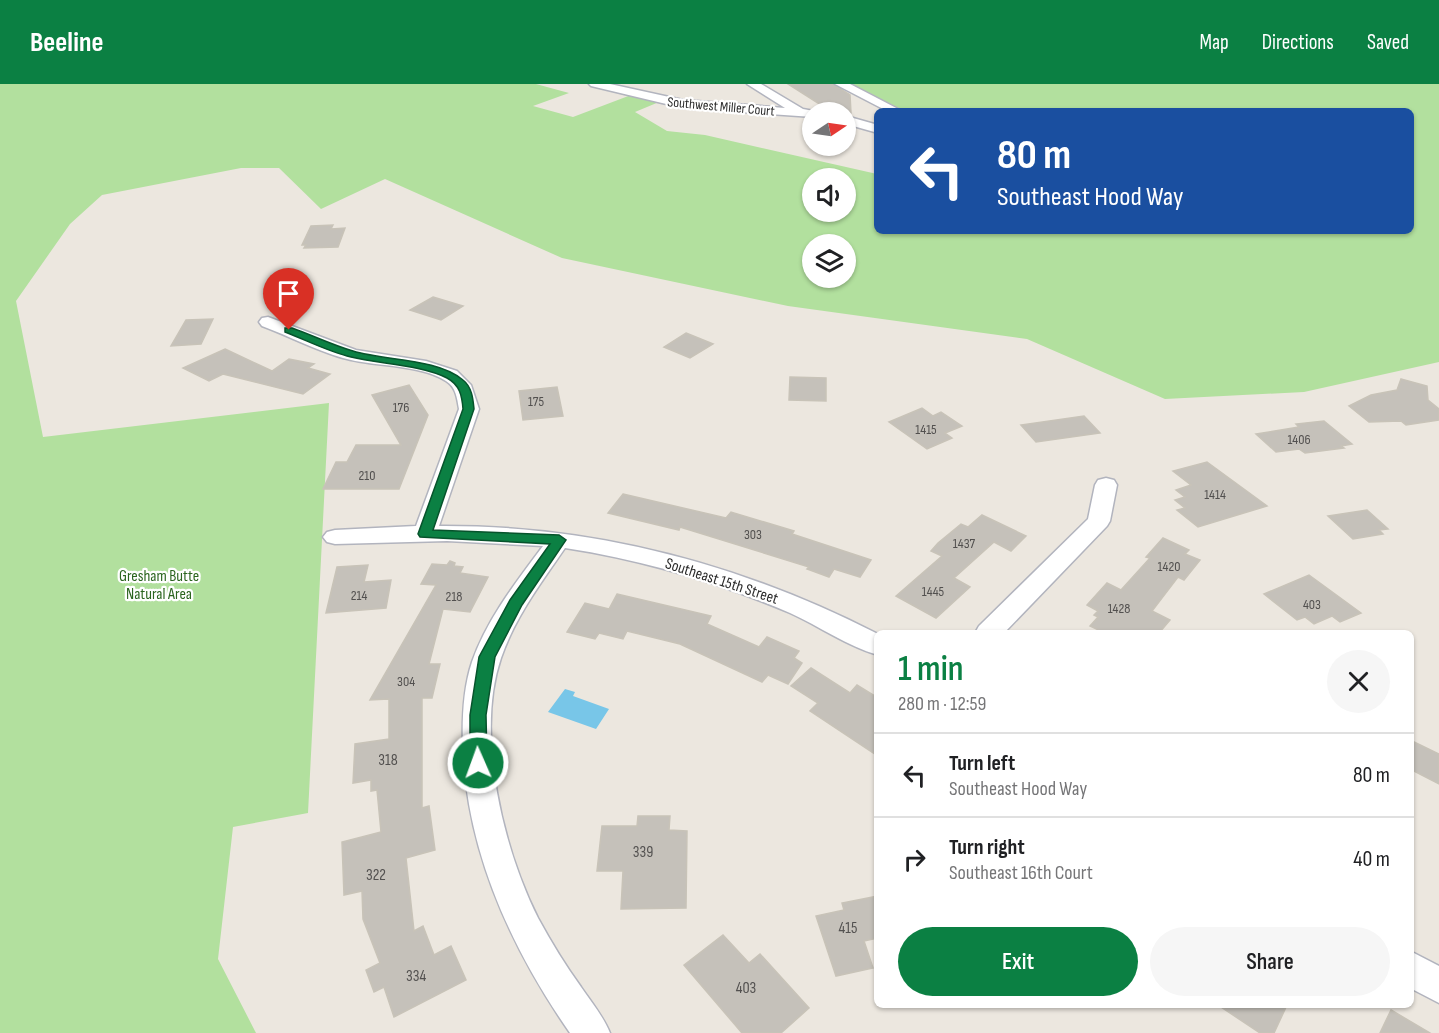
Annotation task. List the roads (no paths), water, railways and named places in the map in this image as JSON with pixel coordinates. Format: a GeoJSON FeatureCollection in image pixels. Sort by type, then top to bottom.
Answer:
{"type":"FeatureCollection","features":[{"type":"Feature","properties":{"kind":"street","name":"Southwest Miller Court"},"geometry":{"type":"LineString","coordinates":[[596,84],[683,104],[800,112]]}},
{"type":"Feature","properties":{"kind":"street"},"geometry":{"type":"LineString","coordinates":[[753,84],[779,98]]}},
{"type":"Feature","properties":{"kind":"street"},"geometry":{"type":"LineString","coordinates":[[760,84],[800,112]]}},
{"type":"Feature","properties":{"kind":"street"},"geometry":{"type":"LineString","coordinates":[[841,84],[890,108]]}},
{"type":"Feature","properties":{"kind":"street"},"geometry":{"type":"LineString","coordinates":[[856,122],[874,126]]}},
{"type":"Feature","properties":{"kind":"street"},"geometry":{"type":"LineString","coordinates":[[268,322],[351,354],[423,368],[450,376],[462,384],[467,394],[469,409],[425,534]]}},
{"type":"Feature","properties":{"kind":"street"},"geometry":{"type":"LineString","coordinates":[[991,630],[1099,521],[1106,485]]}},
{"type":"Feature","properties":{"kind":"street","name":"Southeast 15th Street"},"geometry":{"type":"LineString","coordinates":[[335,537],[425,534],[559,540],[622,550],[689,567],[746,586],[791,603],[874,644]]}},
{"type":"Feature","properties":{"kind":"street"},"geometry":{"type":"LineString","coordinates":[[559,540],[516,603],[487,657],[478,715],[479,780],[494,851],[507,888],[547,967],[592,1033]]}},
{"type":"Feature","properties":{"kind":"street"},"geometry":{"type":"LineString","coordinates":[[1414,970],[1439,986]]}},
{"type":"Feature","properties":{"kind":"water"},"geometry":{"type":"Polygon","coordinates":[[[565,689],[575,692],[573,696],[609,709],[596,729],[548,712],[565,689]]]}},
{"type":"Feature","properties":{"kind":"park label","name":"Gresham Butte Natural Area"},"geometry":{"type":"Point","coordinates":[159,584]}}]}
